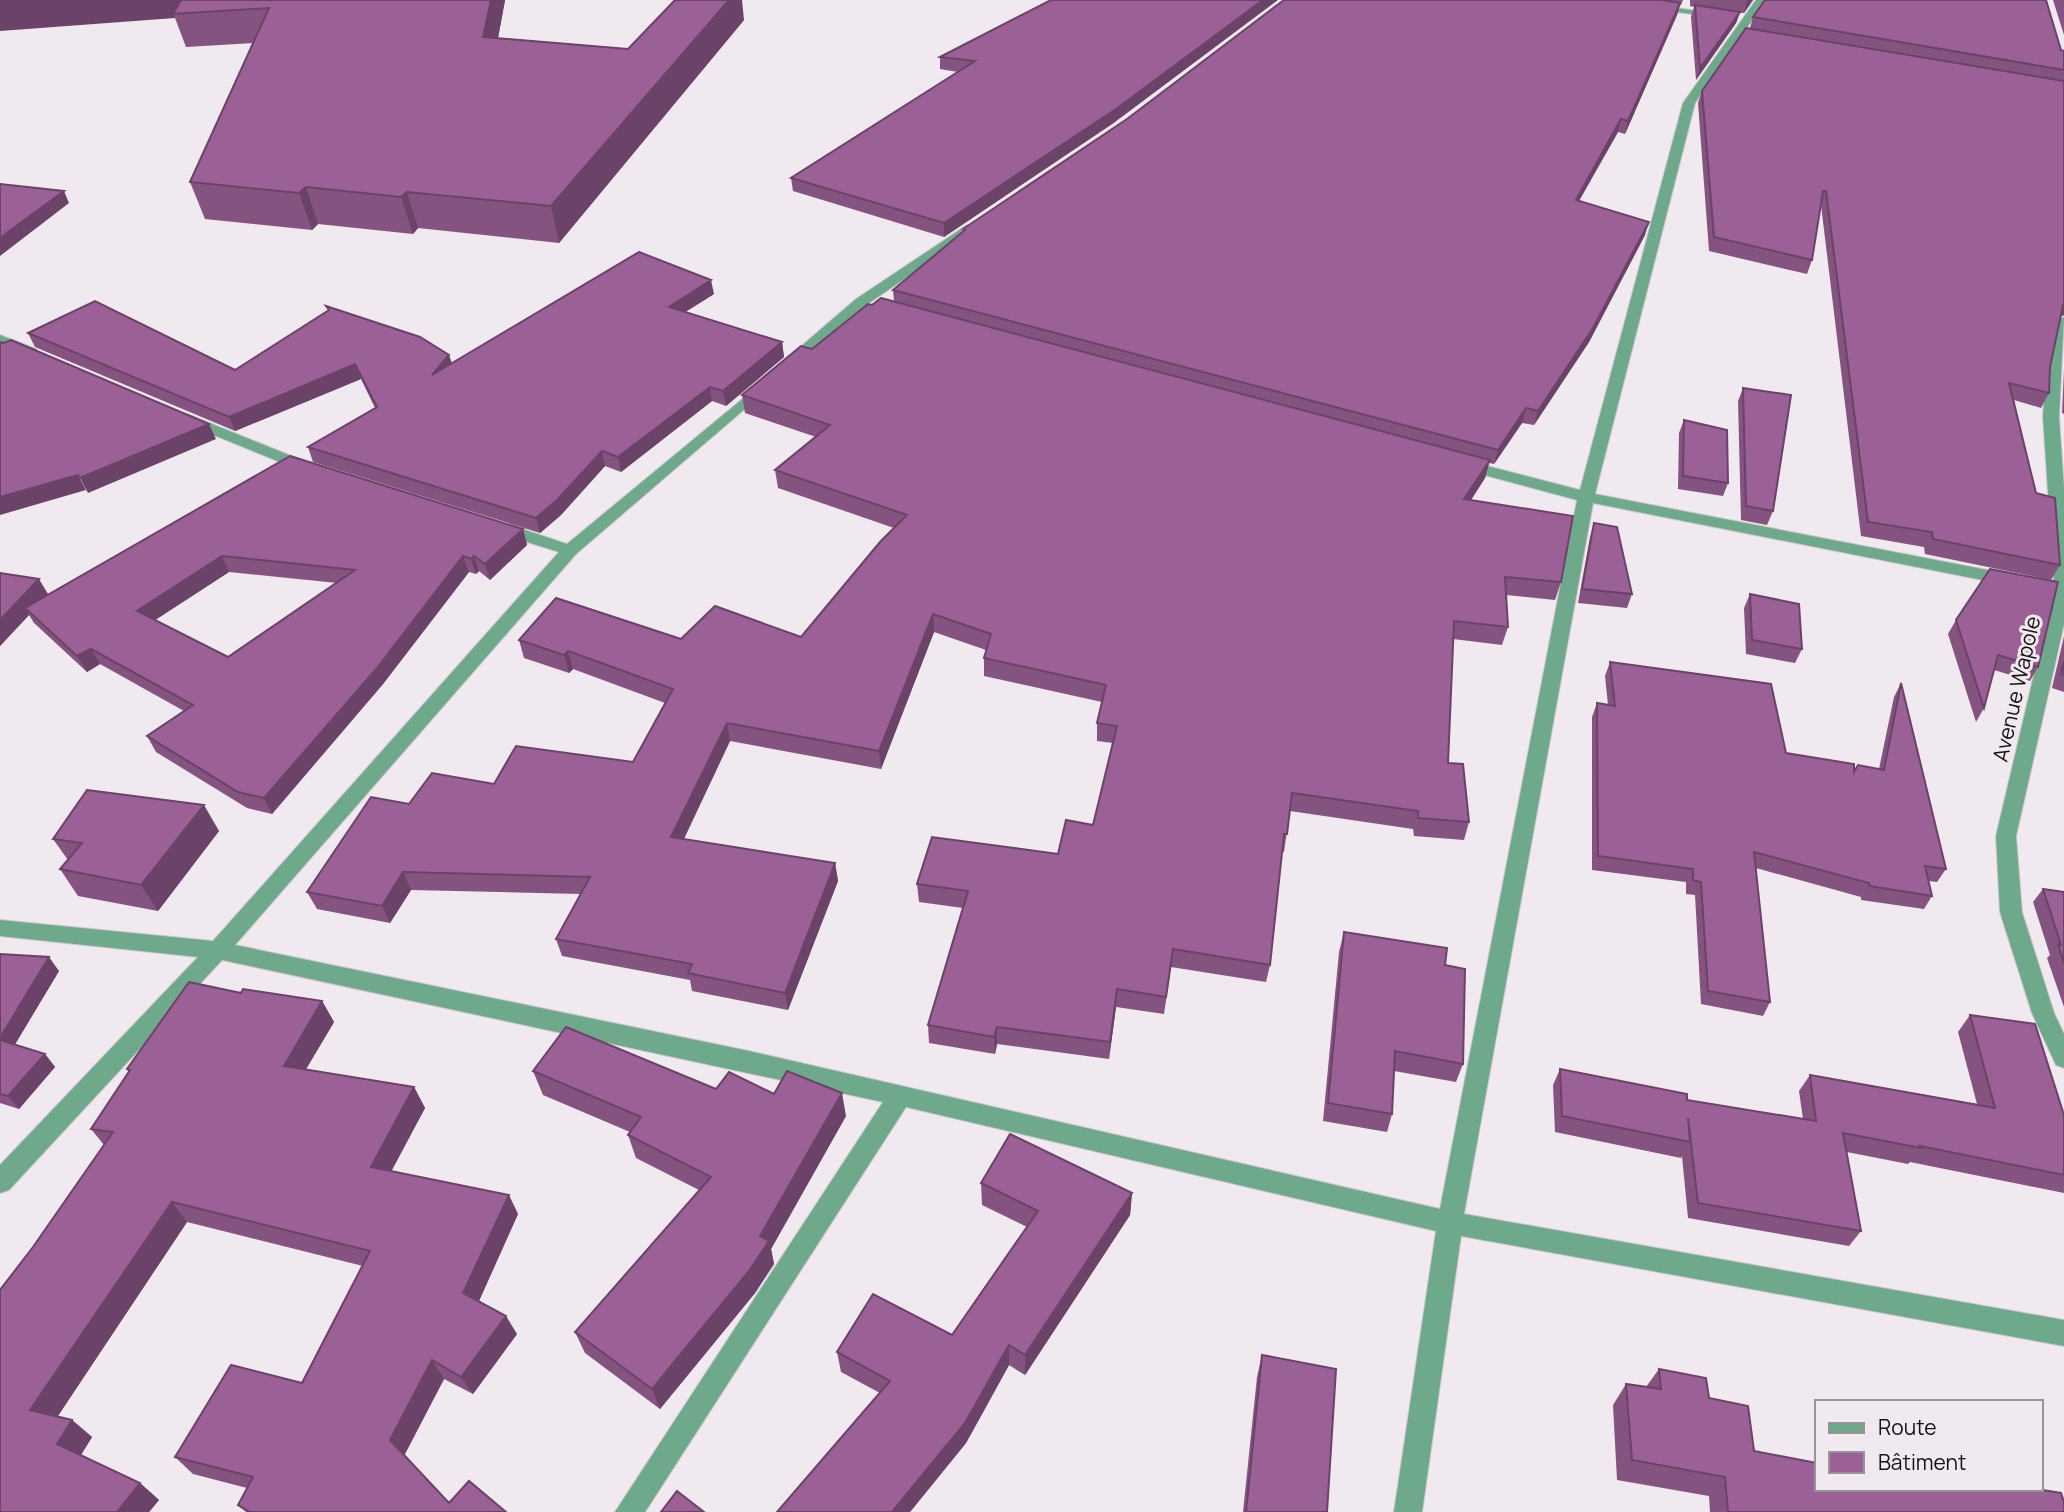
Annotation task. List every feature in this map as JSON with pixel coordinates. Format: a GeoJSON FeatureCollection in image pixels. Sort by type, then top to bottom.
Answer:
{"type":"FeatureCollection","features":[{"type":"Feature","properties":{"kind":"street"},"geometry":{"type":"LineString","coordinates":[[1599,0],[1746,29]]}},
{"type":"Feature","properties":{"kind":"street"},"geometry":{"type":"LineString","coordinates":[[1408,1512],[1450,1223],[1586,497],[1689,103],[1746,29],[1761,0]]}},
{"type":"Feature","properties":{"kind":"street"},"geometry":{"type":"LineString","coordinates":[[0,1182],[218,950],[570,550],[862,302],[986,218]]}},
{"type":"Feature","properties":{"kind":"street"},"geometry":{"type":"LineString","coordinates":[[862,302],[888,310]]}},
{"type":"Feature","properties":{"kind":"street","name":"Avenue Wapole"},"geometry":{"type":"LineString","coordinates":[[2064,321],[2052,382],[2051,417],[2064,591],[2006,836],[2011,912],[2043,1013],[2064,1058]]}},
{"type":"Feature","properties":{"kind":"street"},"geometry":{"type":"LineString","coordinates":[[0,339],[48,359]]}},
{"type":"Feature","properties":{"kind":"street"},"geometry":{"type":"LineString","coordinates":[[169,411],[284,460],[323,472]]}},
{"type":"Feature","properties":{"kind":"street"},"geometry":{"type":"LineString","coordinates":[[1452,461],[1586,497],[2064,591]]}},
{"type":"Feature","properties":{"kind":"street"},"geometry":{"type":"LineString","coordinates":[[479,522],[570,550]]}},
{"type":"Feature","properties":{"kind":"street"},"geometry":{"type":"LineString","coordinates":[[0,928],[218,950],[749,1061],[1450,1223],[2064,1333]]}},
{"type":"Feature","properties":{"kind":"street"},"geometry":{"type":"LineString","coordinates":[[629,1512],[900,1096]]}},
{"type":"Feature","properties":{"kind":"building"},"geometry":{"type":"Polygon","coordinates":[[[181,0],[491,0],[483,37],[628,49],[675,0],[729,0],[551,206],[407,192],[401,197],[306,187],[299,193],[190,182],[269,8],[173,14],[181,0]]]}},
{"type":"Feature","properties":{"kind":"building"},"geometry":{"type":"Polygon","coordinates":[[[1051,0],[1263,0],[1116,109],[944,223],[791,178],[975,61],[940,57],[1051,0]]]}},
{"type":"Feature","properties":{"kind":"building"},"geometry":{"type":"Polygon","coordinates":[[[1284,0],[1662,0],[1680,3],[1628,121],[1621,119],[1576,200],[1649,222],[1593,328],[1538,411],[1526,408],[1498,450],[893,290],[965,230],[963,229],[1127,119],[1284,0]]]}},
{"type":"Feature","properties":{"kind":"building"},"geometry":{"type":"Polygon","coordinates":[[[1765,0],[2046,0],[2061,50],[2064,51],[2064,70],[1753,17],[1765,0]]]}},
{"type":"Feature","properties":{"kind":"building"},"geometry":{"type":"Polygon","coordinates":[[[1695,5],[1740,12],[1700,68],[1695,5]]]}},
{"type":"Feature","properties":{"kind":"building"},"geometry":{"type":"Polygon","coordinates":[[[1746,28],[2064,81],[2064,304],[2050,367],[2049,393],[2009,383],[2036,493],[2055,498],[2060,565],[1933,539],[1932,532],[1868,522],[1826,191],[1823,191],[1812,260],[1714,237],[1702,91],[1746,28]]]}},
{"type":"Feature","properties":{"kind":"building"},"geometry":{"type":"Polygon","coordinates":[[[0,184],[64,191],[0,238],[0,184]]]}},
{"type":"Feature","properties":{"kind":"building"},"geometry":{"type":"Polygon","coordinates":[[[639,252],[711,280],[669,307],[782,342],[723,391],[710,387],[618,457],[602,451],[557,500],[536,518],[308,447],[377,407],[355,364],[229,417],[28,333],[95,301],[235,370],[329,310],[326,306],[420,337],[449,355],[432,375],[639,252]]]}},
{"type":"Feature","properties":{"kind":"building"},"geometry":{"type":"Polygon","coordinates":[[[881,298],[1490,460],[1464,499],[1573,516],[1561,582],[1505,577],[1508,627],[1454,621],[1448,763],[1463,764],[1469,822],[1418,818],[1418,811],[1292,793],[1287,834],[1284,834],[1270,965],[1173,949],[1166,997],[1117,989],[1110,1042],[997,1027],[994,1037],[928,1025],[968,891],[917,884],[932,837],[1058,854],[1066,820],[1093,825],[1117,726],[1097,723],[1106,685],[984,658],[991,634],[933,614],[879,751],[727,723],[671,837],[835,863],[785,993],[688,973],[692,964],[556,939],[590,877],[403,872],[382,906],[307,892],[371,797],[409,804],[432,773],[494,784],[516,746],[633,762],[673,689],[568,651],[564,655],[519,640],[556,598],[681,639],[715,606],[801,637],[880,542],[907,515],[775,470],[830,425],[742,395],[801,346],[812,349],[868,304],[872,305],[881,298]]]}},
{"type":"Feature","properties":{"kind":"building"},"geometry":{"type":"Polygon","coordinates":[[[11,340],[209,424],[80,478],[78,475],[0,497],[0,342],[11,340]]]}},
{"type":"Feature","properties":{"kind":"building"},"geometry":{"type":"Polygon","coordinates":[[[1743,388],[1791,395],[1773,511],[1746,506],[1743,388]]]}},
{"type":"Feature","properties":{"kind":"building"},"geometry":{"type":"Polygon","coordinates":[[[1684,420],[1727,430],[1728,483],[1683,476],[1684,420]]]}},
{"type":"Feature","properties":{"kind":"building"},"geometry":{"type":"Polygon","coordinates":[[[290,456],[523,529],[485,564],[474,556],[471,559],[463,556],[377,668],[264,798],[238,792],[147,736],[193,705],[91,649],[77,656],[25,608],[290,456]],[[222,556],[137,611],[228,657],[355,570],[222,556]]]}},
{"type":"Feature","properties":{"kind":"building"},"geometry":{"type":"Polygon","coordinates":[[[1594,523],[1617,527],[1632,594],[1582,589],[1594,523]]]}},
{"type":"Feature","properties":{"kind":"building"},"geometry":{"type":"Polygon","coordinates":[[[1990,569],[2058,582],[2038,667],[1998,655],[1984,708],[1956,620],[1990,569]]]}},
{"type":"Feature","properties":{"kind":"building"},"geometry":{"type":"Polygon","coordinates":[[[0,573],[39,579],[0,620],[0,573]]]}},
{"type":"Feature","properties":{"kind":"building"},"geometry":{"type":"Polygon","coordinates":[[[1750,594],[1799,604],[1802,649],[1752,640],[1750,594]]]}},
{"type":"Feature","properties":{"kind":"building"},"geometry":{"type":"Polygon","coordinates":[[[1610,662],[1771,684],[1786,753],[1854,764],[1854,772],[1858,765],[1884,770],[1901,683],[1946,869],[1925,866],[1932,896],[1870,886],[1869,883],[1754,852],[1770,1002],[1708,991],[1701,882],[1693,880],[1693,869],[1598,856],[1597,703],[1615,706],[1610,662]]]}},
{"type":"Feature","properties":{"kind":"building"},"geometry":{"type":"Polygon","coordinates":[[[87,790],[204,805],[141,885],[60,869],[82,843],[53,839],[87,790]]]}},
{"type":"Feature","properties":{"kind":"building"},"geometry":{"type":"Polygon","coordinates":[[[2043,889],[2064,892],[2064,963],[2058,944],[2061,945],[2043,889]]]}},
{"type":"Feature","properties":{"kind":"building"},"geometry":{"type":"Polygon","coordinates":[[[1344,932],[1447,948],[1445,965],[1465,969],[1463,1064],[1395,1051],[1392,1114],[1328,1103],[1344,932]]]}},
{"type":"Feature","properties":{"kind":"building"},"geometry":{"type":"Polygon","coordinates":[[[0,954],[49,957],[0,1038],[0,954]]]}},
{"type":"Feature","properties":{"kind":"building"},"geometry":{"type":"Polygon","coordinates":[[[189,982],[241,993],[243,989],[322,1001],[284,1066],[414,1087],[371,1167],[509,1195],[463,1293],[506,1316],[461,1377],[432,1360],[390,1440],[449,1503],[469,1481],[506,1512],[250,1512],[238,1505],[253,1477],[175,1457],[231,1365],[302,1383],[370,1251],[172,1202],[30,1410],[72,1420],[57,1444],[140,1483],[117,1512],[0,1512],[0,1290],[113,1132],[91,1129],[130,1070],[127,1069],[189,982]]]}},
{"type":"Feature","properties":{"kind":"building"},"geometry":{"type":"Polygon","coordinates":[[[1970,1015],[2035,1024],[2064,1115],[2064,1175],[1843,1133],[1861,1231],[1698,1203],[1688,1118],[1690,1142],[1562,1116],[1560,1069],[1687,1094],[1687,1100],[1816,1121],[1810,1075],[1995,1108],[1970,1015]]]}},
{"type":"Feature","properties":{"kind":"building"},"geometry":{"type":"Polygon","coordinates":[[[566,1027],[716,1089],[729,1072],[774,1094],[787,1071],[842,1093],[760,1236],[769,1241],[749,1271],[652,1389],[575,1332],[711,1177],[628,1135],[641,1117],[533,1071],[566,1027]]]}},
{"type":"Feature","properties":{"kind":"building"},"geometry":{"type":"Polygon","coordinates":[[[0,1040],[45,1054],[8,1096],[0,1094],[0,1040]]]}},
{"type":"Feature","properties":{"kind":"building"},"geometry":{"type":"Polygon","coordinates":[[[1010,1134],[1132,1193],[1025,1355],[1009,1345],[965,1423],[892,1512],[777,1512],[890,1381],[837,1352],[873,1294],[952,1335],[1038,1211],[981,1183],[1010,1134]]]}},
{"type":"Feature","properties":{"kind":"building"},"geometry":{"type":"Polygon","coordinates":[[[1262,1355],[1336,1369],[1327,1512],[1246,1512],[1262,1355]]]}},
{"type":"Feature","properties":{"kind":"building"},"geometry":{"type":"Polygon","coordinates":[[[1659,1369],[1706,1378],[1709,1398],[1748,1406],[1754,1451],[1815,1463],[1815,1491],[2043,1490],[2061,1493],[2064,1512],[1728,1512],[1725,1477],[1632,1460],[1626,1384],[1661,1389],[1659,1369]]]}},
{"type":"Feature","properties":{"kind":"building"},"geometry":{"type":"Polygon","coordinates":[[[677,1491],[704,1512],[661,1512],[677,1491]]]}}]}
